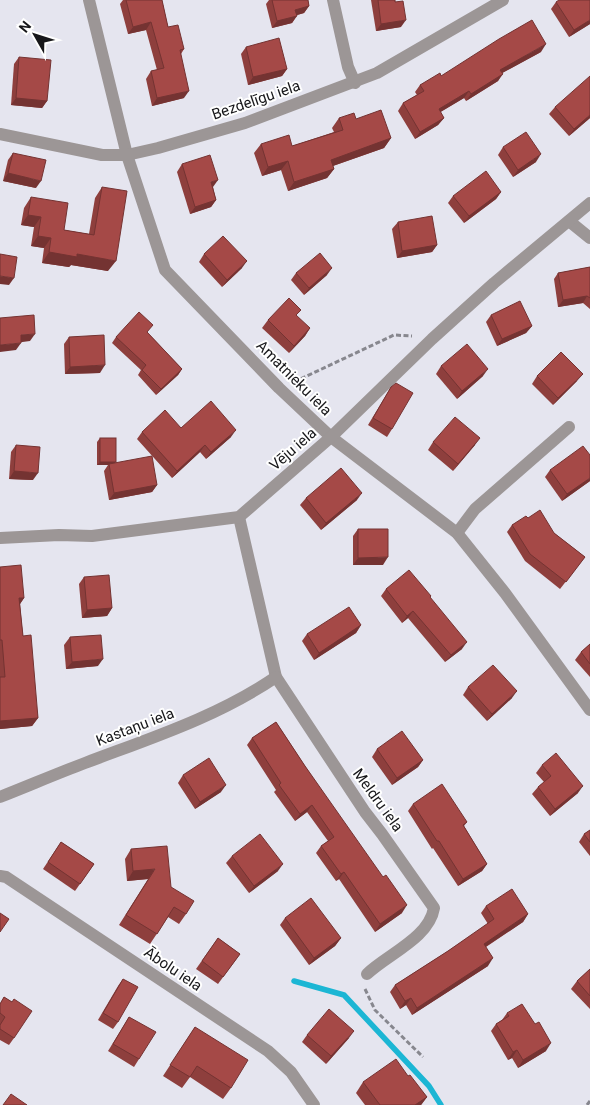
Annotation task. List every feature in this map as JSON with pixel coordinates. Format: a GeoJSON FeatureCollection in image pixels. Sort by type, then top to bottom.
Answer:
{"type":"FeatureCollection","features":[{"type":"Feature","properties":{"kind":"street","name":"Amatnieku iela"},"geometry":{"type":"LineString","coordinates":[[89,0],[127,155],[165,270],[279,388],[331,437],[458,533],[506,593],[590,710]]}},
{"type":"Feature","properties":{"kind":"street"},"geometry":{"type":"LineString","coordinates":[[333,0],[348,67],[355,83]]}},
{"type":"Feature","properties":{"kind":"street","name":"Bezdelīgu iela"},"geometry":{"type":"LineString","coordinates":[[0,134],[102,156],[127,155],[158,148],[245,123],[355,83],[377,73],[503,0]]}},
{"type":"Feature","properties":{"kind":"street","name":"Vēju iela"},"geometry":{"type":"LineString","coordinates":[[239,517],[331,437],[432,338],[494,283],[590,203]]}},
{"type":"Feature","properties":{"kind":"street"},"geometry":{"type":"LineString","coordinates":[[569,221],[590,238]]}},
{"type":"Feature","properties":{"kind":"street"},"geometry":{"type":"LineString","coordinates":[[458,533],[475,509],[569,427]]}},
{"type":"Feature","properties":{"kind":"street"},"geometry":{"type":"LineString","coordinates":[[0,538],[59,535],[92,536],[239,517]]}},
{"type":"Feature","properties":{"kind":"street","name":"Meldru iela"},"geometry":{"type":"LineString","coordinates":[[239,517],[276,677],[365,812],[434,908],[433,917],[425,929],[367,974]]}},
{"type":"Feature","properties":{"kind":"street","name":"Kastaņu iela"},"geometry":{"type":"LineString","coordinates":[[0,798],[188,724],[251,694],[276,677]]}},
{"type":"Feature","properties":{"kind":"street","name":"Ābolu iela"},"geometry":{"type":"LineString","coordinates":[[0,876],[6,877],[268,1051],[291,1072],[314,1105]]}},
{"type":"Feature","properties":{"kind":"path"},"geometry":{"type":"LineString","coordinates":[[279,388],[394,335],[432,338]]}},
{"type":"Feature","properties":{"kind":"path"},"geometry":{"type":"LineString","coordinates":[[367,974],[364,984],[366,994],[375,1010],[423,1057]]}},
{"type":"Feature","properties":{"kind":"path"},"geometry":{"type":"LineString","coordinates":[[587,1105],[590,1101]]}},
{"type":"Feature","properties":{"kind":"building"},"geometry":{"type":"Polygon","coordinates":[[[126,0],[162,0],[168,27],[178,25],[184,49],[180,50],[189,91],[157,98],[151,71],[164,68],[151,22],[133,27],[126,0]]]}},
{"type":"Feature","properties":{"kind":"building"},"geometry":{"type":"Polygon","coordinates":[[[272,0],[308,0],[309,6],[295,10],[297,16],[277,21],[272,0]]]}},
{"type":"Feature","properties":{"kind":"building"},"geometry":{"type":"Polygon","coordinates":[[[378,0],[403,1],[406,20],[381,24],[378,0]]]}},
{"type":"Feature","properties":{"kind":"building"},"geometry":{"type":"Polygon","coordinates":[[[559,0],[590,0],[590,20],[574,30],[556,2],[559,0]]]}},
{"type":"Feature","properties":{"kind":"building"},"geometry":{"type":"Polygon","coordinates":[[[532,20],[546,44],[500,70],[503,74],[471,94],[469,91],[439,109],[444,118],[420,132],[403,103],[424,91],[420,85],[440,73],[441,76],[532,20]]]}},
{"type":"Feature","properties":{"kind":"building"},"geometry":{"type":"Polygon","coordinates":[[[279,38],[287,69],[253,77],[246,47],[279,38]]]}},
{"type":"Feature","properties":{"kind":"building"},"geometry":{"type":"Polygon","coordinates":[[[19,57],[51,60],[47,101],[16,98],[19,57]]]}},
{"type":"Feature","properties":{"kind":"building"},"geometry":{"type":"Polygon","coordinates":[[[590,76],[590,115],[574,129],[555,107],[590,76]]]}},
{"type":"Feature","properties":{"kind":"building"},"geometry":{"type":"Polygon","coordinates":[[[381,110],[391,138],[331,160],[334,169],[294,182],[288,161],[268,167],[261,144],[289,135],[292,146],[343,130],[339,118],[354,113],[356,119],[381,110]]]}},
{"type":"Feature","properties":{"kind":"building"},"geometry":{"type":"Polygon","coordinates":[[[526,132],[541,154],[518,170],[503,147],[526,132]]]}},
{"type":"Feature","properties":{"kind":"building"},"geometry":{"type":"Polygon","coordinates":[[[13,153],[46,160],[41,181],[8,173],[13,153]]]}},
{"type":"Feature","properties":{"kind":"building"},"geometry":{"type":"Polygon","coordinates":[[[210,155],[218,180],[211,182],[216,200],[195,207],[182,164],[210,155]]]}},
{"type":"Feature","properties":{"kind":"building"},"geometry":{"type":"Polygon","coordinates":[[[486,171],[501,192],[469,216],[453,196],[486,171]]]}},
{"type":"Feature","properties":{"kind":"building"},"geometry":{"type":"Polygon","coordinates":[[[102,187],[127,191],[116,261],[77,254],[77,257],[49,252],[51,238],[38,236],[41,217],[28,215],[31,197],[68,203],[64,230],[94,235],[102,187]]]}},
{"type":"Feature","properties":{"kind":"building"},"geometry":{"type":"Polygon","coordinates":[[[432,216],[437,245],[402,251],[398,222],[432,216]]]}},
{"type":"Feature","properties":{"kind":"building"},"geometry":{"type":"Polygon","coordinates":[[[223,236],[247,261],[227,280],[204,254],[223,236]]]}},
{"type":"Feature","properties":{"kind":"building"},"geometry":{"type":"Polygon","coordinates":[[[320,253],[332,268],[309,288],[296,273],[320,253]]]}},
{"type":"Feature","properties":{"kind":"building"},"geometry":{"type":"Polygon","coordinates":[[[0,254],[17,257],[14,278],[0,276],[0,254]]]}},
{"type":"Feature","properties":{"kind":"building"},"geometry":{"type":"Polygon","coordinates":[[[590,267],[590,298],[587,296],[563,300],[558,273],[590,267]]]}},
{"type":"Feature","properties":{"kind":"building"},"geometry":{"type":"Polygon","coordinates":[[[289,298],[301,310],[296,315],[310,328],[294,346],[268,320],[289,298]]]}},
{"type":"Feature","properties":{"kind":"building"},"geometry":{"type":"Polygon","coordinates":[[[520,301],[532,326],[502,339],[491,315],[520,301]]]}},
{"type":"Feature","properties":{"kind":"building"},"geometry":{"type":"Polygon","coordinates":[[[139,312],[153,325],[147,332],[182,369],[161,389],[142,370],[146,365],[116,337],[139,312]]]}},
{"type":"Feature","properties":{"kind":"building"},"geometry":{"type":"Polygon","coordinates":[[[34,315],[35,334],[21,335],[21,343],[0,345],[0,318],[34,315]]]}},
{"type":"Feature","properties":{"kind":"building"},"geometry":{"type":"Polygon","coordinates":[[[104,335],[105,365],[70,367],[69,337],[104,335]]]}},
{"type":"Feature","properties":{"kind":"building"},"geometry":{"type":"Polygon","coordinates":[[[467,344],[488,369],[462,391],[441,366],[467,344]]]}},
{"type":"Feature","properties":{"kind":"building"},"geometry":{"type":"Polygon","coordinates":[[[561,352],[583,374],[558,398],[537,376],[561,352]]]}},
{"type":"Feature","properties":{"kind":"building"},"geometry":{"type":"Polygon","coordinates":[[[396,383],[413,393],[392,429],[373,418],[391,387],[396,383]]]}},
{"type":"Feature","properties":{"kind":"building"},"geometry":{"type":"Polygon","coordinates":[[[211,401],[236,430],[211,452],[205,445],[177,471],[142,432],[165,410],[181,428],[211,401]]]}},
{"type":"Feature","properties":{"kind":"building"},"geometry":{"type":"Polygon","coordinates":[[[455,417],[480,438],[458,464],[433,442],[455,417]]]}},
{"type":"Feature","properties":{"kind":"building"},"geometry":{"type":"Polygon","coordinates":[[[100,438],[116,438],[116,462],[100,462],[100,438]]]}},
{"type":"Feature","properties":{"kind":"building"},"geometry":{"type":"Polygon","coordinates":[[[16,445],[40,447],[38,473],[14,471],[16,445]]]}},
{"type":"Feature","properties":{"kind":"building"},"geometry":{"type":"Polygon","coordinates":[[[583,446],[590,455],[590,478],[567,494],[550,470],[583,446]]]}},
{"type":"Feature","properties":{"kind":"building"},"geometry":{"type":"Polygon","coordinates":[[[152,456],[157,485],[114,493],[109,464],[152,456]]]}},
{"type":"Feature","properties":{"kind":"building"},"geometry":{"type":"Polygon","coordinates":[[[341,468],[362,493],[326,523],[306,498],[341,468]]]}},
{"type":"Feature","properties":{"kind":"building"},"geometry":{"type":"Polygon","coordinates":[[[540,510],[554,533],[585,557],[566,582],[530,554],[512,525],[540,510]]]}},
{"type":"Feature","properties":{"kind":"building"},"geometry":{"type":"Polygon","coordinates":[[[358,529],[388,529],[388,557],[358,558],[358,529]]]}},
{"type":"Feature","properties":{"kind":"building"},"geometry":{"type":"Polygon","coordinates":[[[21,565],[24,598],[19,598],[23,636],[31,635],[38,718],[0,721],[0,677],[5,677],[2,640],[0,640],[0,567],[21,565]]]}},
{"type":"Feature","properties":{"kind":"building"},"geometry":{"type":"Polygon","coordinates":[[[409,570],[467,642],[451,655],[413,611],[407,616],[386,589],[409,570]]]}},
{"type":"Feature","properties":{"kind":"building"},"geometry":{"type":"Polygon","coordinates":[[[109,575],[112,608],[87,610],[84,577],[109,575]]]}},
{"type":"Feature","properties":{"kind":"building"},"geometry":{"type":"Polygon","coordinates":[[[349,607],[361,625],[319,653],[307,634],[349,607]]]}},
{"type":"Feature","properties":{"kind":"building"},"geometry":{"type":"Polygon","coordinates":[[[101,635],[103,659],[72,662],[70,637],[101,635]]]}},
{"type":"Feature","properties":{"kind":"building"},"geometry":{"type":"Polygon","coordinates":[[[590,644],[590,664],[581,652],[590,644]]]}},
{"type":"Feature","properties":{"kind":"building"},"geometry":{"type":"Polygon","coordinates":[[[493,665],[517,691],[492,714],[468,687],[493,665]]]}},
{"type":"Feature","properties":{"kind":"building"},"geometry":{"type":"Polygon","coordinates":[[[276,722],[383,877],[386,875],[407,905],[380,924],[344,872],[341,874],[321,846],[334,837],[312,805],[300,814],[279,785],[281,783],[252,738],[276,722]]]}},
{"type":"Feature","properties":{"kind":"building"},"geometry":{"type":"Polygon","coordinates":[[[402,731],[423,760],[397,778],[377,749],[402,731]]]}},
{"type":"Feature","properties":{"kind":"building"},"geometry":{"type":"Polygon","coordinates":[[[556,753],[583,786],[555,809],[538,787],[551,776],[542,765],[556,753]]]}},
{"type":"Feature","properties":{"kind":"building"},"geometry":{"type":"Polygon","coordinates":[[[209,758],[226,785],[200,802],[183,775],[209,758]]]}},
{"type":"Feature","properties":{"kind":"building"},"geometry":{"type":"Polygon","coordinates":[[[442,784],[467,822],[463,825],[487,864],[463,879],[413,804],[442,784]]]}},
{"type":"Feature","properties":{"kind":"building"},"geometry":{"type":"Polygon","coordinates":[[[590,830],[590,842],[584,834],[590,830]]]}},
{"type":"Feature","properties":{"kind":"building"},"geometry":{"type":"Polygon","coordinates":[[[260,834],[283,864],[254,886],[232,856],[260,834]]]}},
{"type":"Feature","properties":{"kind":"building"},"geometry":{"type":"Polygon","coordinates":[[[61,842],[94,864],[80,884],[48,862],[61,842]]]}},
{"type":"Feature","properties":{"kind":"building"},"geometry":{"type":"Polygon","coordinates":[[[167,846],[171,887],[194,901],[186,914],[174,907],[157,934],[126,915],[155,869],[133,871],[131,849],[167,846]]]}},
{"type":"Feature","properties":{"kind":"building"},"geometry":{"type":"Polygon","coordinates":[[[512,889],[528,914],[484,944],[493,958],[417,1008],[411,998],[405,1001],[395,985],[494,919],[486,906],[512,889]]]}},
{"type":"Feature","properties":{"kind":"building"},"geometry":{"type":"Polygon","coordinates":[[[311,898],[341,938],[314,958],[285,918],[311,898]]]}},
{"type":"Feature","properties":{"kind":"building"},"geometry":{"type":"Polygon","coordinates":[[[0,913],[9,919],[0,932],[0,913]]]}},
{"type":"Feature","properties":{"kind":"building"},"geometry":{"type":"Polygon","coordinates":[[[218,938],[240,954],[223,977],[202,961],[218,938]]]}},
{"type":"Feature","properties":{"kind":"building"},"geometry":{"type":"Polygon","coordinates":[[[590,969],[590,996],[577,981],[590,969]]]}},
{"type":"Feature","properties":{"kind":"building"},"geometry":{"type":"Polygon","coordinates":[[[123,979],[138,987],[118,1022],[103,1013],[123,979]]]}},
{"type":"Feature","properties":{"kind":"building"},"geometry":{"type":"Polygon","coordinates":[[[4,997],[12,1002],[14,999],[32,1011],[14,1038],[0,1029],[0,1025],[5,1017],[0,1013],[0,1004],[4,997]]]}},
{"type":"Feature","properties":{"kind":"building"},"geometry":{"type":"Polygon","coordinates":[[[522,1004],[535,1024],[539,1022],[551,1043],[523,1060],[517,1050],[513,1052],[496,1024],[509,1016],[507,1013],[522,1004]]]}},
{"type":"Feature","properties":{"kind":"building"},"geometry":{"type":"Polygon","coordinates":[[[329,1009],[354,1031],[331,1056],[307,1035],[329,1009]]]}},
{"type":"Feature","properties":{"kind":"building"},"geometry":{"type":"Polygon","coordinates":[[[129,1017],[156,1032],[139,1059],[113,1044],[129,1017]]]}},
{"type":"Feature","properties":{"kind":"building"},"geometry":{"type":"Polygon","coordinates":[[[195,1027],[248,1060],[231,1088],[197,1066],[190,1077],[170,1065],[195,1027]]]}},
{"type":"Feature","properties":{"kind":"building"},"geometry":{"type":"Polygon","coordinates":[[[396,1059],[427,1097],[415,1105],[380,1105],[363,1082],[396,1059]]]}},
{"type":"Feature","properties":{"kind":"building"},"geometry":{"type":"Polygon","coordinates":[[[11,1094],[27,1105],[3,1105],[11,1094]]]}},
{"type":"Feature","properties":{"kind":"waterway"},"geometry":{"type":"LineString","coordinates":[[294,981],[344,995],[429,1086],[441,1105]]}}]}
